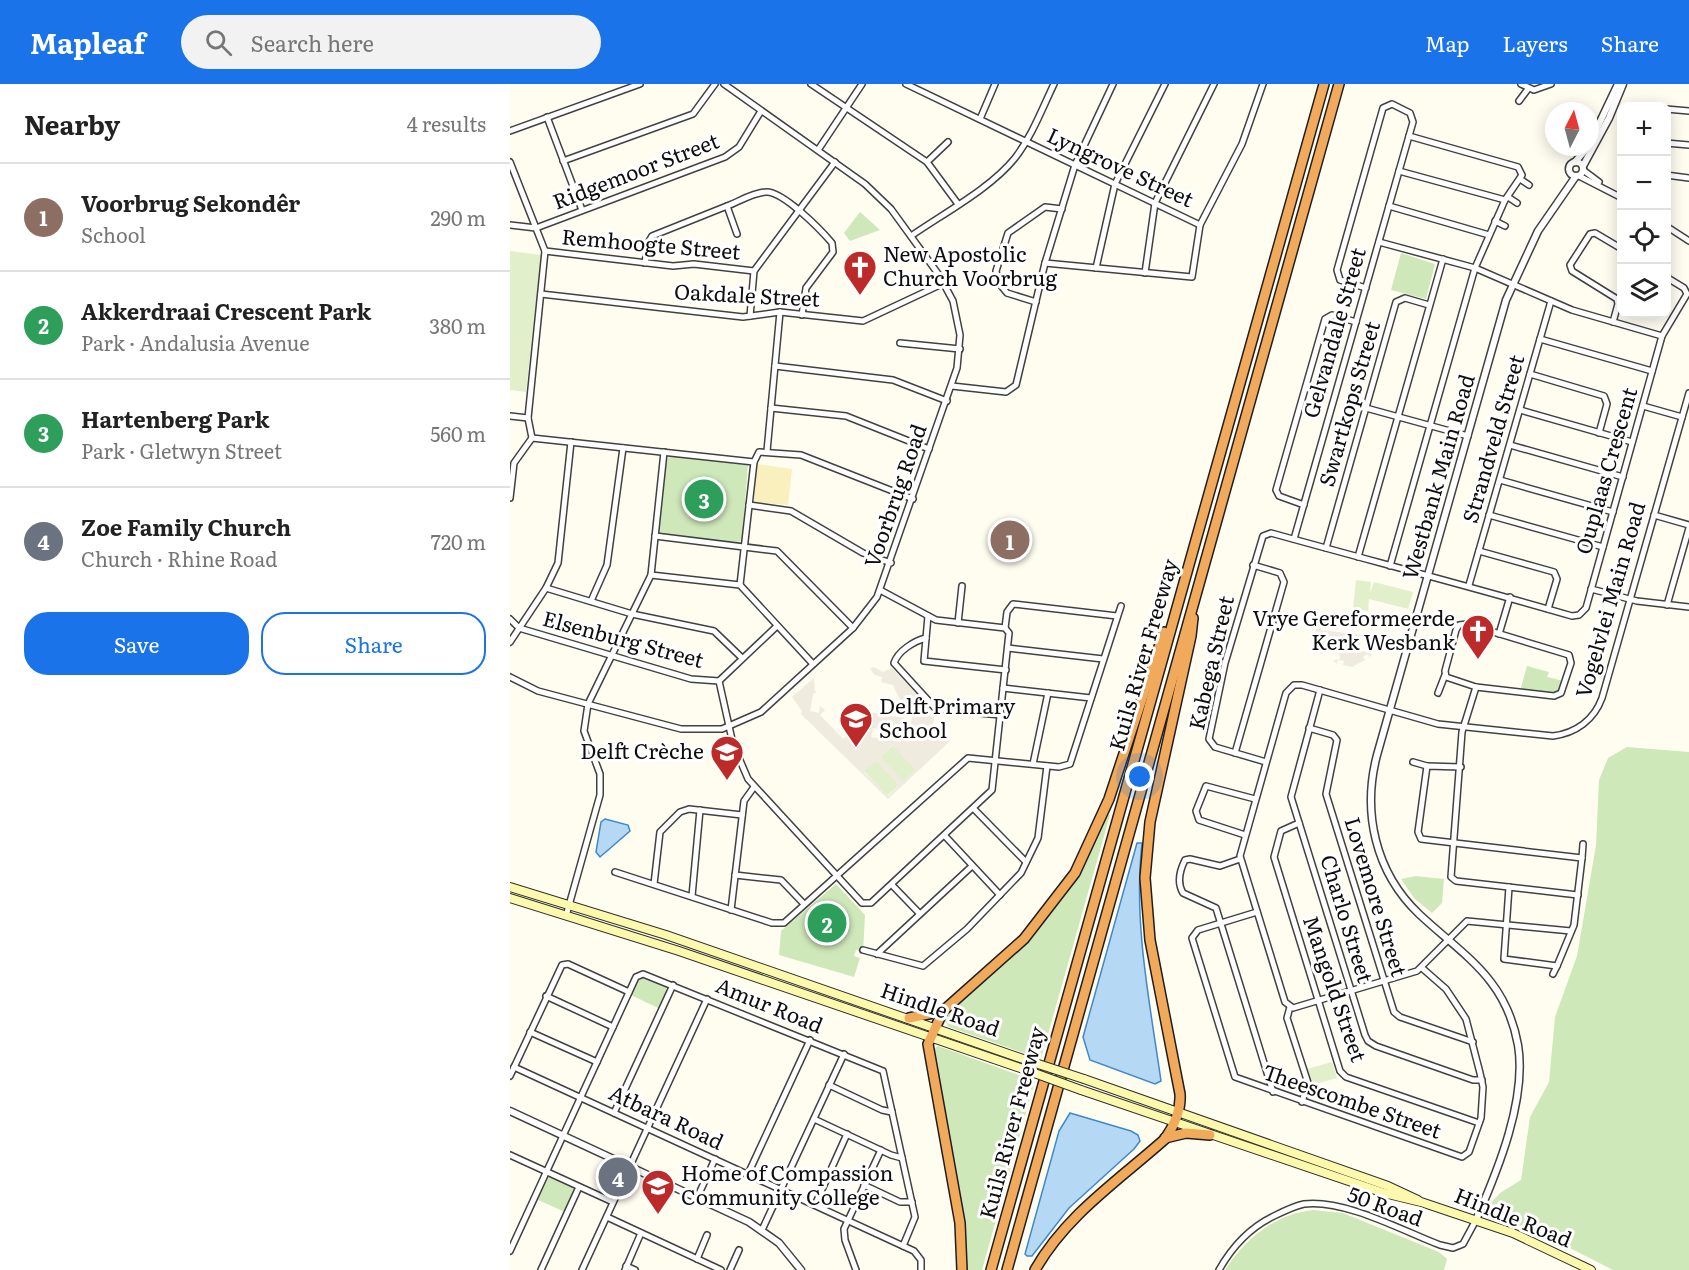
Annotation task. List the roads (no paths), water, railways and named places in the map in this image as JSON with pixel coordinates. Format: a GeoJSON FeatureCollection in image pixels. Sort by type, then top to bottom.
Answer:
{"type":"FeatureCollection","features":[{"type":"Feature","properties":{"kind":"highway","name":"Kuils River Freeway"},"geometry":{"type":"LineString","coordinates":[[991,1270],[1175,608],[1324,84]]}},
{"type":"Feature","properties":{"kind":"highway","name":"Kuils River Freeway"},"geometry":{"type":"LineString","coordinates":[[1007,1270],[1339,84]]}},
{"type":"Feature","properties":{"kind":"highway"},"geometry":{"type":"LineString","coordinates":[[1035,1270],[1060,1234],[1085,1207],[1165,1138],[1178,1112],[1180,1094],[1150,940],[1145,878],[1150,822],[1191,636],[1194,598]]}},
{"type":"Feature","properties":{"kind":"highway"},"geometry":{"type":"LineString","coordinates":[[962,1270],[960,1223],[928,1052],[930,1038],[943,1011],[1024,939],[1075,873],[1109,799],[1159,643],[1175,608]]}},
{"type":"Feature","properties":{"kind":"highway"},"geometry":{"type":"LineString","coordinates":[[909,1018],[943,1011]]}},
{"type":"Feature","properties":{"kind":"highway"},"geometry":{"type":"LineString","coordinates":[[1165,1138],[1186,1133],[1210,1135]]}},
{"type":"Feature","properties":{"kind":"main road","name":"Hindle Road"},"geometry":{"type":"LineString","coordinates":[[510,888],[666,935],[909,1018],[1398,1190],[1422,1202]]}},
{"type":"Feature","properties":{"kind":"main road","name":"Hindle Road"},"geometry":{"type":"LineString","coordinates":[[510,898],[712,962],[1210,1135],[1384,1193],[1422,1202],[1476,1220],[1528,1239],[1591,1270]]}},
{"type":"Feature","properties":{"kind":"street"},"geometry":{"type":"LineString","coordinates":[[510,131],[640,84]]}},
{"type":"Feature","properties":{"kind":"street"},"geometry":{"type":"LineString","coordinates":[[563,161],[693,114],[715,84]]}},
{"type":"Feature","properties":{"kind":"street","name":"Voorbrug Road"},"geometry":{"type":"LineString","coordinates":[[510,677],[538,691],[677,729],[703,731],[728,728],[765,709],[853,628],[880,590],[891,563],[952,386],[960,350],[958,321],[944,283],[879,195],[724,84]]}},
{"type":"Feature","properties":{"kind":"street"},"geometry":{"type":"LineString","coordinates":[[811,84],[927,162],[958,204]]}},
{"type":"Feature","properties":{"kind":"street"},"geometry":{"type":"LineString","coordinates":[[818,150],[862,84]]}},
{"type":"Feature","properties":{"kind":"street","name":"Lyngrove Street"},"geometry":{"type":"LineString","coordinates":[[906,84],[1200,225]]}},
{"type":"Feature","properties":{"kind":"street"},"geometry":{"type":"LineString","coordinates":[[980,118],[995,84]]}},
{"type":"Feature","properties":{"kind":"street"},"geometry":{"type":"LineString","coordinates":[[911,236],[1001,173],[1026,142],[1054,84]]}},
{"type":"Feature","properties":{"kind":"street"},"geometry":{"type":"LineString","coordinates":[[952,386],[1004,392],[1013,389],[1045,263],[1075,165],[1113,84]]}},
{"type":"Feature","properties":{"kind":"street"},"geometry":{"type":"LineString","coordinates":[[1096,268],[1115,184],[1165,84]]}},
{"type":"Feature","properties":{"kind":"street"},"geometry":{"type":"LineString","coordinates":[[1144,273],[1155,203],[1214,84]]}},
{"type":"Feature","properties":{"kind":"street"},"geometry":{"type":"LineString","coordinates":[[1045,263],[1192,277],[1200,225],[1242,144],[1263,84]]}},
{"type":"Feature","properties":{"kind":"street"},"geometry":{"type":"LineString","coordinates":[[1521,84],[1528,89]]}},
{"type":"Feature","properties":{"kind":"street"},"geometry":{"type":"LineString","coordinates":[[1519,101],[1528,89],[1551,84]]}},
{"type":"Feature","properties":{"kind":"street"},"geometry":{"type":"LineString","coordinates":[[1599,124],[1618,84]]}},
{"type":"Feature","properties":{"kind":"street"},"geometry":{"type":"LineString","coordinates":[[1578,172],[1609,118],[1623,84]]}},
{"type":"Feature","properties":{"kind":"street"},"geometry":{"type":"LineString","coordinates":[[1366,288],[1343,281],[1338,276],[1337,270],[1386,105],[1394,104],[1412,115],[1409,136],[1518,167],[1522,173],[1520,179],[1495,221],[1475,268],[1390,566]]}},
{"type":"Feature","properties":{"kind":"street"},"geometry":{"type":"LineString","coordinates":[[1671,109],[1689,111]]}},
{"type":"Feature","properties":{"kind":"street","name":"Ridgemoor Street"},"geometry":{"type":"LineString","coordinates":[[536,228],[732,154],[739,147],[761,111]]}},
{"type":"Feature","properties":{"kind":"street"},"geometry":{"type":"LineString","coordinates":[[547,117],[582,210]]}},
{"type":"Feature","properties":{"kind":"street","name":"Gelvandale Street"},"geometry":{"type":"LineString","coordinates":[[1294,539],[1409,136]]}},
{"type":"Feature","properties":{"kind":"street"},"geometry":{"type":"LineString","coordinates":[[927,162],[948,142]]}},
{"type":"Feature","properties":{"kind":"street"},"geometry":{"type":"LineString","coordinates":[[1671,143],[1689,145]]}},
{"type":"Feature","properties":{"kind":"street"},"geometry":{"type":"LineString","coordinates":[[1580,156],[1570,167],[1617,195]]}},
{"type":"Feature","properties":{"kind":"street"},"geometry":{"type":"LineString","coordinates":[[510,162],[545,251],[528,418],[532,438],[512,463],[510,498]]}},
{"type":"Feature","properties":{"kind":"street"},"geometry":{"type":"LineString","coordinates":[[750,316],[754,271],[835,162]]}},
{"type":"Feature","properties":{"kind":"street"},"geometry":{"type":"LineString","coordinates":[[1575,162],[1578,172]]}},
{"type":"Feature","properties":{"kind":"street"},"geometry":{"type":"LineString","coordinates":[[1399,171],[1516,203]]}},
{"type":"Feature","properties":{"kind":"street","name":"Westbank Main Road"},"geometry":{"type":"LineString","coordinates":[[1476,1220],[1515,1110],[1520,1075],[1518,1046],[1511,1019],[1499,992],[1482,968],[1418,913],[1399,891],[1383,863],[1371,819],[1371,787],[1428,575],[1512,284],[1527,251],[1559,197],[1578,172]]}},
{"type":"Feature","properties":{"kind":"street"},"geometry":{"type":"LineString","coordinates":[[1671,176],[1689,178]]}},
{"type":"Feature","properties":{"kind":"street"},"geometry":{"type":"LineString","coordinates":[[1520,179],[1529,185]]}},
{"type":"Feature","properties":{"kind":"street"},"geometry":{"type":"LineString","coordinates":[[645,263],[648,243],[652,236],[767,192],[800,211],[831,241],[834,248],[806,288],[802,315]]}},
{"type":"Feature","properties":{"kind":"street"},"geometry":{"type":"LineString","coordinates":[[727,206],[737,234]]}},
{"type":"Feature","properties":{"kind":"street"},"geometry":{"type":"LineString","coordinates":[[1389,206],[1489,234]]}},
{"type":"Feature","properties":{"kind":"street"},"geometry":{"type":"LineString","coordinates":[[1036,302],[1006,293],[998,282],[996,271],[1008,233],[1045,207],[1062,209]]}},
{"type":"Feature","properties":{"kind":"street"},"geometry":{"type":"LineString","coordinates":[[1495,221],[1505,226]]}},
{"type":"Feature","properties":{"kind":"street"},"geometry":{"type":"LineString","coordinates":[[510,225],[536,228]]}},
{"type":"Feature","properties":{"kind":"street"},"geometry":{"type":"LineString","coordinates":[[1671,230],[1689,241]]}},
{"type":"Feature","properties":{"kind":"street"},"geometry":{"type":"LineString","coordinates":[[1613,321],[1618,304],[1617,298],[1572,271],[1570,265],[1590,234],[1595,234],[1617,246]]}},
{"type":"Feature","properties":{"kind":"street"},"geometry":{"type":"LineString","coordinates":[[1379,242],[1475,268],[1551,301],[1662,336]]}},
{"type":"Feature","properties":{"kind":"street","name":"Remhoogte Street"},"geometry":{"type":"LineString","coordinates":[[545,251],[645,263],[677,266],[694,264],[754,271]]}},
{"type":"Feature","properties":{"kind":"street"},"geometry":{"type":"LineString","coordinates":[[1358,557],[1443,260]]}},
{"type":"Feature","properties":{"kind":"street","name":"Ouplaas Crescent"},"geometry":{"type":"LineString","coordinates":[[1266,534],[1271,533],[1469,585],[1548,609],[1579,615],[1585,610],[1662,336],[1687,294],[1684,288],[1671,280]]}},
{"type":"Feature","properties":{"kind":"street","name":"Oakdale Street"},"geometry":{"type":"LineString","coordinates":[[541,294],[750,316],[780,312],[867,320],[944,283]]}},
{"type":"Feature","properties":{"kind":"street","name":"Swartkops Street"},"geometry":{"type":"LineString","coordinates":[[1326,548],[1396,302],[1405,298],[1430,305]]}},
{"type":"Feature","properties":{"kind":"street","name":"Strandveld Street"},"geometry":{"type":"LineString","coordinates":[[1469,585],[1551,301]]}},
{"type":"Feature","properties":{"kind":"street"},"geometry":{"type":"LineString","coordinates":[[767,451],[780,312]]}},
{"type":"Feature","properties":{"kind":"street"},"geometry":{"type":"LineString","coordinates":[[1304,505],[1279,496],[1276,490],[1299,403],[1325,319],[1332,315],[1356,322]]}},
{"type":"Feature","properties":{"kind":"street"},"geometry":{"type":"LineString","coordinates":[[1540,339],[1652,371]]}},
{"type":"Feature","properties":{"kind":"street"},"geometry":{"type":"LineString","coordinates":[[900,344],[960,350]]}},
{"type":"Feature","properties":{"kind":"street"},"geometry":{"type":"LineString","coordinates":[[775,366],[893,380],[947,401]]}},
{"type":"Feature","properties":{"kind":"street"},"geometry":{"type":"LineString","coordinates":[[1530,374],[1606,397],[1607,404],[1599,433]]}},
{"type":"Feature","properties":{"kind":"street","name":"Vogelvlei Main Road"},"geometry":{"type":"LineString","coordinates":[[1240,859],[1287,690],[1299,684],[1427,722],[1552,736],[1570,732],[1586,723],[1598,709],[1602,698],[1689,393]]}},
{"type":"Feature","properties":{"kind":"street"},"geometry":{"type":"LineString","coordinates":[[1642,406],[1682,417]]}},
{"type":"Feature","properties":{"kind":"street"},"geometry":{"type":"LineString","coordinates":[[771,408],[846,416],[929,449]]}},
{"type":"Feature","properties":{"kind":"street"},"geometry":{"type":"LineString","coordinates":[[1366,408],[1468,436]]}},
{"type":"Feature","properties":{"kind":"street"},"geometry":{"type":"LineString","coordinates":[[1520,410],[1632,442]]}},
{"type":"Feature","properties":{"kind":"street"},"geometry":{"type":"LineString","coordinates":[[510,416],[528,418]]}},
{"type":"Feature","properties":{"kind":"street"},"geometry":{"type":"LineString","coordinates":[[532,438],[754,462]]}},
{"type":"Feature","properties":{"kind":"street"},"geometry":{"type":"LineString","coordinates":[[510,642],[546,588],[559,557],[571,442]]}},
{"type":"Feature","properties":{"kind":"street"},"geometry":{"type":"LineString","coordinates":[[1510,445],[1623,477]]}},
{"type":"Feature","properties":{"kind":"street"},"geometry":{"type":"LineString","coordinates":[[591,601],[607,565],[623,448]]}},
{"type":"Feature","properties":{"kind":"street"},"geometry":{"type":"LineString","coordinates":[[567,916],[600,795],[600,774],[584,731],[588,704],[651,575],[664,452]]}},
{"type":"Feature","properties":{"kind":"street"},"geometry":{"type":"LineString","coordinates":[[740,585],[754,462],[759,452],[801,455],[913,499]]}},
{"type":"Feature","properties":{"kind":"street"},"geometry":{"type":"LineString","coordinates":[[1500,480],[1613,512]]}},
{"type":"Feature","properties":{"kind":"street"},"geometry":{"type":"LineString","coordinates":[[749,505],[791,511],[863,553],[891,563]]}},
{"type":"Feature","properties":{"kind":"street"},"geometry":{"type":"LineString","coordinates":[[1490,515],[1603,547]]}},
{"type":"Feature","properties":{"kind":"street"},"geometry":{"type":"LineString","coordinates":[[1654,515],[1689,527],[1667,605]]}},
{"type":"Feature","properties":{"kind":"street","name":"Kabega Street"},"geometry":{"type":"LineString","coordinates":[[1266,534],[1261,539],[1225,663],[1209,736],[1211,745],[1266,762]]}},
{"type":"Feature","properties":{"kind":"street"},"geometry":{"type":"LineString","coordinates":[[655,536],[780,552],[853,628]]}},
{"type":"Feature","properties":{"kind":"street"},"geometry":{"type":"LineString","coordinates":[[1479,551],[1554,572],[1557,579],[1548,609]]}},
{"type":"Feature","properties":{"kind":"street"},"geometry":{"type":"LineString","coordinates":[[1235,753],[1284,582],[1280,573],[1253,565]]}},
{"type":"Feature","properties":{"kind":"street"},"geometry":{"type":"LineString","coordinates":[[651,575],[740,585],[813,664]]}},
{"type":"Feature","properties":{"kind":"street"},"geometry":{"type":"LineString","coordinates":[[958,622],[962,586]]}},
{"type":"Feature","properties":{"kind":"street"},"geometry":{"type":"LineString","coordinates":[[546,588],[632,614],[714,631],[742,658]]}},
{"type":"Feature","properties":{"kind":"street"},"geometry":{"type":"LineString","coordinates":[[1591,589],[1630,599],[1689,607]]}},
{"type":"Feature","properties":{"kind":"street"},"geometry":{"type":"LineString","coordinates":[[777,626],[718,681],[728,728],[740,764],[754,788],[835,876],[866,905],[892,885],[992,790],[1009,633],[1005,628],[936,620],[880,590]]}},
{"type":"Feature","properties":{"kind":"street"},"geometry":{"type":"LineString","coordinates":[[1499,634],[1510,597]]}},
{"type":"Feature","properties":{"kind":"street"},"geometry":{"type":"LineString","coordinates":[[1005,628],[1008,608],[1013,604],[1117,616]]}},
{"type":"Feature","properties":{"kind":"street"},"geometry":{"type":"LineString","coordinates":[[615,872],[778,925],[786,921],[966,759],[972,757],[1062,767],[1070,764],[1121,606]]}},
{"type":"Feature","properties":{"kind":"street"},"geometry":{"type":"LineString","coordinates":[[928,616],[924,662],[1006,670]]}},
{"type":"Feature","properties":{"kind":"street"},"geometry":{"type":"LineString","coordinates":[[510,619],[519,628]]}},
{"type":"Feature","properties":{"kind":"street"},"geometry":{"type":"LineString","coordinates":[[1438,693],[1459,625],[1467,624],[1569,655],[1571,663],[1563,691],[1554,696],[1476,687],[1445,675]]}},
{"type":"Feature","properties":{"kind":"street","name":"Elsenburg Street"},"geometry":{"type":"LineString","coordinates":[[519,628],[692,678],[718,681]]}},
{"type":"Feature","properties":{"kind":"street"},"geometry":{"type":"LineString","coordinates":[[926,638],[912,644],[896,658],[894,663],[936,709],[1001,715]]}},
{"type":"Feature","properties":{"kind":"street"},"geometry":{"type":"LineString","coordinates":[[1008,648],[1103,659]]}},
{"type":"Feature","properties":{"kind":"street"},"geometry":{"type":"LineString","coordinates":[[1476,687],[1464,727],[1450,873],[1454,880],[1578,895]]}},
{"type":"Feature","properties":{"kind":"street"},"geometry":{"type":"LineString","coordinates":[[1004,688],[1091,698]]}},
{"type":"Feature","properties":{"kind":"street","name":"Charlo Street"},"geometry":{"type":"LineString","coordinates":[[1320,690],[1291,794],[1365,1035],[1371,1043],[1473,1080],[1482,1080]]}},
{"type":"Feature","properties":{"kind":"street"},"geometry":{"type":"LineString","coordinates":[[1033,764],[1048,693]]}},
{"type":"Feature","properties":{"kind":"street","name":"Lovemore Street"},"geometry":{"type":"LineString","coordinates":[[1309,728],[1333,735],[1337,740],[1326,794],[1384,981],[1397,1015],[1473,1042]]}},
{"type":"Feature","properties":{"kind":"street"},"geometry":{"type":"LineString","coordinates":[[1413,762],[1461,767]]}},
{"type":"Feature","properties":{"kind":"street"},"geometry":{"type":"LineString","coordinates":[[863,950],[917,965],[926,965],[967,930],[1018,878],[1026,862],[1039,834],[1047,765]]}},
{"type":"Feature","properties":{"kind":"street"},"geometry":{"type":"LineString","coordinates":[[1427,765],[1418,835],[1424,840],[1582,858]]}},
{"type":"Feature","properties":{"kind":"street"},"geometry":{"type":"LineString","coordinates":[[1245,835],[1199,820],[1196,811],[1206,786],[1255,799]]}},
{"type":"Feature","properties":{"kind":"street"},"geometry":{"type":"LineString","coordinates":[[731,910],[742,815],[746,798],[754,788]]}},
{"type":"Feature","properties":{"kind":"street"},"geometry":{"type":"LineString","coordinates":[[974,809],[1026,862]]}},
{"type":"Feature","properties":{"kind":"street"},"geometry":{"type":"LineString","coordinates":[[654,884],[660,831],[682,810],[742,815]]}},
{"type":"Feature","properties":{"kind":"street"},"geometry":{"type":"LineString","coordinates":[[692,896],[700,810]]}},
{"type":"Feature","properties":{"kind":"street","name":"Mangold Street"},"geometry":{"type":"LineString","coordinates":[[1299,823],[1281,831],[1274,857],[1318,1002],[1344,1075],[1479,1123]]}},
{"type":"Feature","properties":{"kind":"street"},"geometry":{"type":"LineString","coordinates":[[945,836],[1000,895]]}},
{"type":"Feature","properties":{"kind":"street"},"geometry":{"type":"LineString","coordinates":[[1553,974],[1571,931],[1578,895],[1583,844]]}},
{"type":"Feature","properties":{"kind":"street"},"geometry":{"type":"LineString","coordinates":[[1274,1092],[1222,922],[1212,904],[1183,893],[1180,873],[1184,862],[1190,859],[1220,866],[1240,859],[1285,1002],[1290,1007],[1299,1008],[1422,968],[1467,921],[1571,931]]}},
{"type":"Feature","properties":{"kind":"street"},"geometry":{"type":"LineString","coordinates":[[877,954],[972,866]]}},
{"type":"Feature","properties":{"kind":"street"},"geometry":{"type":"LineString","coordinates":[[735,875],[781,880],[804,904]]}},
{"type":"Feature","properties":{"kind":"street"},"geometry":{"type":"LineString","coordinates":[[892,885],[920,915]]}},
{"type":"Feature","properties":{"kind":"street"},"geometry":{"type":"LineString","coordinates":[[1509,887],[1504,959],[1557,966]]}},
{"type":"Feature","properties":{"kind":"street","name":"Theescombe Street"},"geometry":{"type":"LineString","coordinates":[[1257,912],[1198,930],[1192,938],[1235,1077],[1460,1157],[1468,1154],[1479,1123],[1482,1080],[1469,1024],[1450,994],[1422,968]]}},
{"type":"Feature","properties":{"kind":"street"},"geometry":{"type":"LineString","coordinates":[[510,1076],[560,967],[566,964],[630,992]]}},
{"type":"Feature","properties":{"kind":"street","name":"Amur Road"},"geometry":{"type":"LineString","coordinates":[[510,1251],[636,977],[641,974],[883,1071],[912,1202],[914,1222],[903,1246]]}},
{"type":"Feature","properties":{"kind":"street"},"geometry":{"type":"LineString","coordinates":[[614,1113],[673,985]]}},
{"type":"Feature","properties":{"kind":"street"},"geometry":{"type":"LineString","coordinates":[[546,996],[613,1027]]}},
{"type":"Feature","properties":{"kind":"street"},"geometry":{"type":"LineString","coordinates":[[582,1270],[707,999]]}},
{"type":"Feature","properties":{"kind":"street"},"geometry":{"type":"LineString","coordinates":[[1290,1007],[1287,1018],[1308,1084],[1302,1102]]}},
{"type":"Feature","properties":{"kind":"street"},"geometry":{"type":"LineString","coordinates":[[530,1032],[597,1062]]}},
{"type":"Feature","properties":{"kind":"street"},"geometry":{"type":"LineString","coordinates":[[748,1174],[810,1040]]}},
{"type":"Feature","properties":{"kind":"street"},"geometry":{"type":"LineString","coordinates":[[762,1230],[844,1054]]}},
{"type":"Feature","properties":{"kind":"street","name":"Atbara Road"},"geometry":{"type":"LineString","coordinates":[[514,1066],[903,1246],[918,1255],[921,1270]]}},
{"type":"Feature","properties":{"kind":"street"},"geometry":{"type":"LineString","coordinates":[[830,1085],[882,1110],[892,1112]]}},
{"type":"Feature","properties":{"kind":"street"},"geometry":{"type":"LineString","coordinates":[[510,1112],[697,1197],[762,1230],[786,1250],[801,1270]]}},
{"type":"Feature","properties":{"kind":"street"},"geometry":{"type":"LineString","coordinates":[[814,1119],[902,1158]]}},
{"type":"Feature","properties":{"kind":"street"},"geometry":{"type":"LineString","coordinates":[[815,1205],[847,1134]]}},
{"type":"Feature","properties":{"kind":"street"},"geometry":{"type":"LineString","coordinates":[[856,1270],[844,1236],[848,1220],[881,1150]]}},
{"type":"Feature","properties":{"kind":"street"},"geometry":{"type":"LineString","coordinates":[[510,1165],[512,1156],[614,1202]]}},
{"type":"Feature","properties":{"kind":"street"},"geometry":{"type":"LineString","coordinates":[[697,1197],[715,1159]]}},
{"type":"Feature","properties":{"kind":"street"},"geometry":{"type":"LineString","coordinates":[[864,1185],[900,1202],[912,1202]]}},
{"type":"Feature","properties":{"kind":"street"},"geometry":{"type":"LineString","coordinates":[[541,1270],[579,1187]]}},
{"type":"Feature","properties":{"kind":"street","name":"50 Road"},"geometry":{"type":"LineString","coordinates":[[1219,1270],[1231,1251],[1253,1229],[1271,1217],[1304,1204],[1345,1208],[1453,1248],[1463,1244],[1476,1220]]}},
{"type":"Feature","properties":{"kind":"street"},"geometry":{"type":"LineString","coordinates":[[607,1217],[721,1270]]}},
{"type":"Feature","properties":{"kind":"street"},"geometry":{"type":"LineString","coordinates":[[635,1270],[626,1268],[642,1233]]}},
{"type":"Feature","properties":{"kind":"street"},"geometry":{"type":"LineString","coordinates":[[697,1259],[708,1235]]}},
{"type":"Feature","properties":{"kind":"street"},"geometry":{"type":"LineString","coordinates":[[730,1270],[740,1250]]}},
{"type":"Feature","properties":{"kind":"water"},"geometry":{"type":"Polygon","coordinates":[[[605,819],[628,825],[630,831],[600,857],[596,852],[601,822],[605,819]]]}},
{"type":"Feature","properties":{"kind":"water"},"geometry":{"type":"Polygon","coordinates":[[[1137,843],[1142,843],[1140,903],[1144,963],[1161,1081],[1155,1084],[1090,1060],[1083,1037],[1137,843]]]}},
{"type":"Feature","properties":{"kind":"water"},"geometry":{"type":"Polygon","coordinates":[[[1070,1113],[1131,1131],[1138,1135],[1140,1141],[1069,1208],[1032,1256],[1027,1256],[1025,1254],[1059,1131],[1070,1113]]]}},
{"type":"Feature","properties":{"kind":"place","name":"New Apostolic Church Voorbrug"},"geometry":{"type":"Point","coordinates":[860,296]}},
{"type":"Feature","properties":{"kind":"place","name":"Hartenberg Park"},"geometry":{"type":"Point","coordinates":[704,499]}},
{"type":"Feature","properties":{"kind":"place","name":"Voorbrug Sekondêr"},"geometry":{"type":"Point","coordinates":[1010,540]}},
{"type":"Feature","properties":{"kind":"place","name":"Vrye Gereformeerde Kerk Wesbank"},"geometry":{"type":"Point","coordinates":[1478,660]}},
{"type":"Feature","properties":{"kind":"place","name":"Delft Primary School"},"geometry":{"type":"Point","coordinates":[856,748]}},
{"type":"Feature","properties":{"kind":"place","name":"Delft Crèche"},"geometry":{"type":"Point","coordinates":[727,781]}},
{"type":"Feature","properties":{"kind":"place","name":"Akkerdraai Crescent Park"},"geometry":{"type":"Point","coordinates":[827,923]}},
{"type":"Feature","properties":{"kind":"place","name":"Zoe Family Church"},"geometry":{"type":"Point","coordinates":[618,1177]}},
{"type":"Feature","properties":{"kind":"place","name":"Home of Compassion Community College"},"geometry":{"type":"Point","coordinates":[658,1215]}}]}
